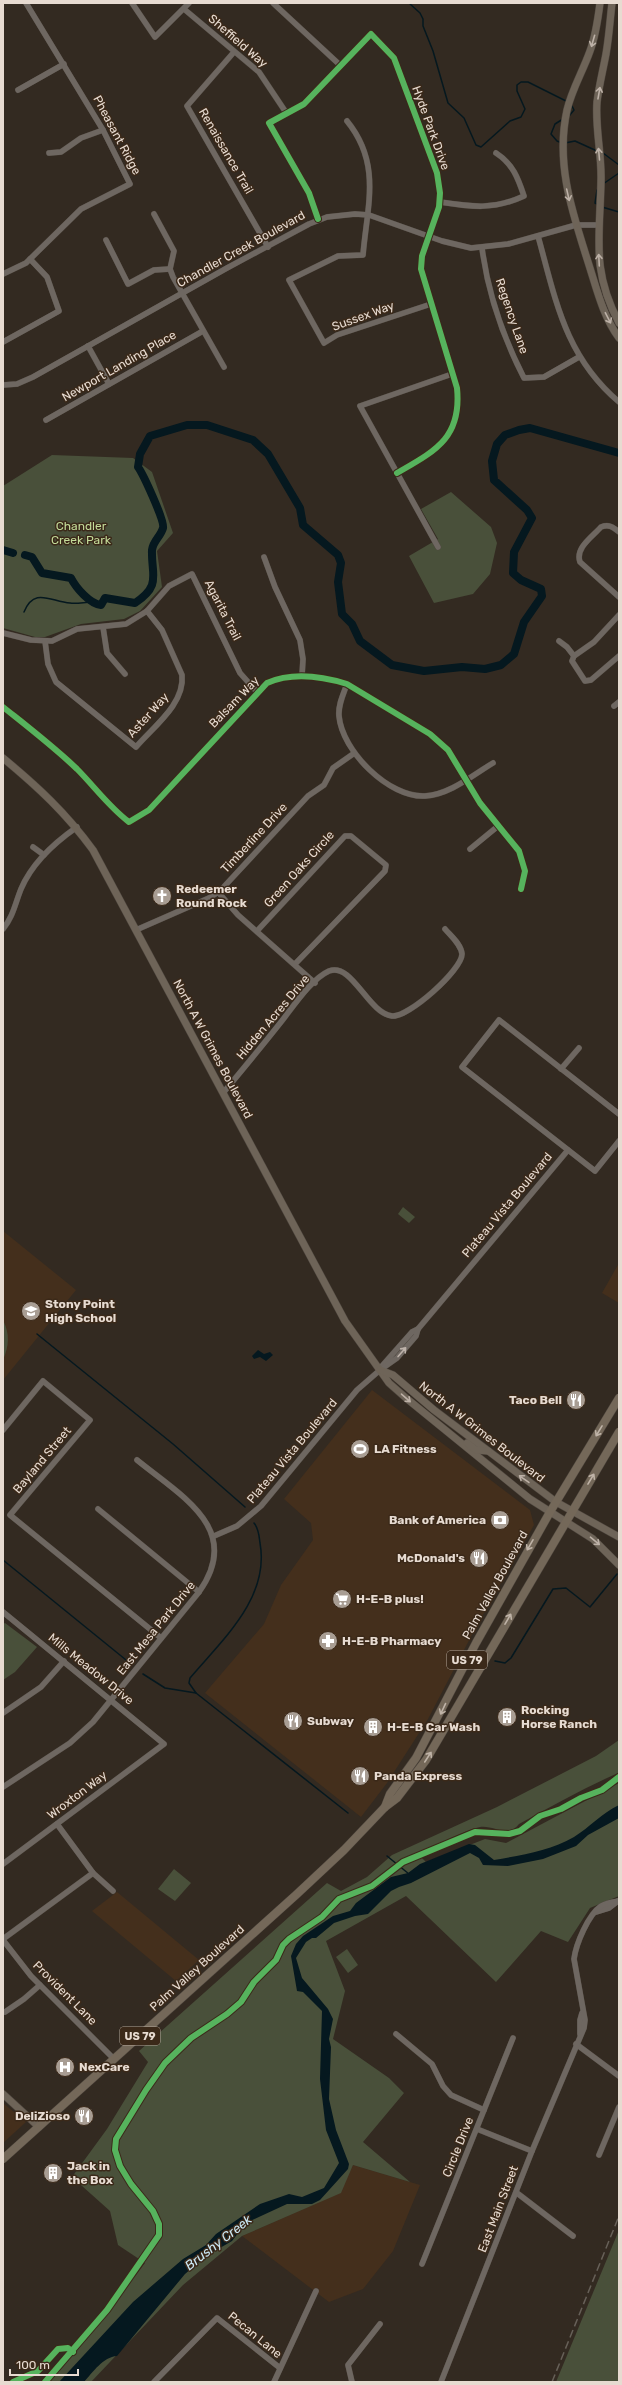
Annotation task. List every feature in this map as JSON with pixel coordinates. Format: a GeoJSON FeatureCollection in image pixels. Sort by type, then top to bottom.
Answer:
{"type":"FeatureCollection","features":[{"type":"Feature","properties":{"kind":"highway","name":"Palm Valley Boulevard"},"geometry":{"type":"LineString","coordinates":[[385,1807],[390,1794],[416,1758],[476,1643],[550,1512],[619,1398]]}},
{"type":"Feature","properties":{"kind":"highway","name":"Palm Valley Boulevard"},"geometry":{"type":"LineString","coordinates":[[3,2159],[340,1855],[385,1807],[398,1798],[410,1783],[460,1705],[619,1432]]}},
{"type":"Feature","properties":{"kind":"highway"},"geometry":{"type":"LineString","coordinates":[[460,1705],[455,1698],[456,1692],[477,1649],[476,1643]]}},
{"type":"Feature","properties":{"kind":"main road"},"geometry":{"type":"LineString","coordinates":[[600,3],[594,39],[574,88],[565,125],[563,156],[565,183],[576,225],[605,313],[619,338]]}},
{"type":"Feature","properties":{"kind":"main road"},"geometry":{"type":"LineString","coordinates":[[612,3],[606,54],[597,101],[597,132],[601,178],[599,223],[600,273],[607,298],[619,323]]}},
{"type":"Feature","properties":{"kind":"main road","name":"North A W Grimes Boulevard"},"geometry":{"type":"LineString","coordinates":[[3,758],[51,798],[77,827],[93,850],[345,1321],[389,1383],[503,1478],[550,1512],[593,1539],[619,1565]]}},
{"type":"Feature","properties":{"kind":"main road","name":"North A W Grimes Boulevard"},"geometry":{"type":"LineString","coordinates":[[380,1370],[393,1375],[428,1405],[488,1452],[556,1502],[619,1537]]}},
{"type":"Feature","properties":{"kind":"main road"},"geometry":{"type":"LineString","coordinates":[[437,1424],[454,1432],[476,1450],[488,1452]]}},
{"type":"Feature","properties":{"kind":"main road"},"geometry":{"type":"LineString","coordinates":[[3,2094],[39,2126]]}},
{"type":"Feature","properties":{"kind":"street","name":"Pheasant Ridge"},"geometry":{"type":"LineString","coordinates":[[3,274],[18,268],[30,259],[81,210],[130,184],[103,130],[26,3]]}},
{"type":"Feature","properties":{"kind":"street"},"geometry":{"type":"LineString","coordinates":[[132,3],[155,37],[190,3]]}},
{"type":"Feature","properties":{"kind":"street"},"geometry":{"type":"LineString","coordinates":[[273,3],[341,66]]}},
{"type":"Feature","properties":{"kind":"street","name":"Sheffield Way"},"geometry":{"type":"LineString","coordinates":[[184,9],[264,78],[287,114]]}},
{"type":"Feature","properties":{"kind":"street","name":"Hyde Park Drive"},"geometry":{"type":"LineString","coordinates":[[318,220],[309,193],[269,123],[287,114],[308,100],[371,34],[394,58],[437,172],[440,202],[422,256],[421,269],[452,374],[458,388],[459,403],[455,424],[448,436],[432,453],[398,473]]}},
{"type":"Feature","properties":{"kind":"street","name":"Renaissance Trail"},"geometry":{"type":"LineString","coordinates":[[234,52],[188,106],[268,247]]}},
{"type":"Feature","properties":{"kind":"street"},"geometry":{"type":"LineString","coordinates":[[18,90],[64,64]]}},
{"type":"Feature","properties":{"kind":"street"},"geometry":{"type":"LineString","coordinates":[[347,121],[357,134],[368,163],[371,185],[369,215]]}},
{"type":"Feature","properties":{"kind":"street"},"geometry":{"type":"LineString","coordinates":[[49,153],[61,152],[81,138],[103,130]]}},
{"type":"Feature","properties":{"kind":"street"},"geometry":{"type":"LineString","coordinates":[[440,202],[487,207],[506,204],[524,196],[517,175],[507,160],[496,153]]}},
{"type":"Feature","properties":{"kind":"street"},"geometry":{"type":"LineString","coordinates":[[154,214],[174,251],[170,269],[182,294],[224,367]]}},
{"type":"Feature","properties":{"kind":"street","name":"Chandler Creek Boulevard"},"geometry":{"type":"LineString","coordinates":[[3,385],[25,381],[318,220],[341,214],[369,215],[428,237],[462,247],[482,248],[508,244],[576,225],[599,223]]}},
{"type":"Feature","properties":{"kind":"street","name":"Sussex Way"},"geometry":{"type":"LineString","coordinates":[[369,215],[363,255],[338,256],[289,280],[324,343],[337,335],[431,304]]}},
{"type":"Feature","properties":{"kind":"street"},"geometry":{"type":"LineString","coordinates":[[538,236],[561,320],[579,357],[605,390],[619,402]]}},
{"type":"Feature","properties":{"kind":"street"},"geometry":{"type":"LineString","coordinates":[[106,240],[128,284],[154,270],[170,269]]}},
{"type":"Feature","properties":{"kind":"street","name":"Regency Lane"},"geometry":{"type":"LineString","coordinates":[[482,248],[485,273],[497,314],[508,347],[524,378],[544,377],[579,357]]}},
{"type":"Feature","properties":{"kind":"street"},"geometry":{"type":"LineString","coordinates":[[3,342],[59,311],[47,277],[30,259]]}},
{"type":"Feature","properties":{"kind":"street","name":"Newport Landing Place"},"geometry":{"type":"LineString","coordinates":[[46,420],[203,331]]}},
{"type":"Feature","properties":{"kind":"street"},"geometry":{"type":"LineString","coordinates":[[88,346],[109,384]]}},
{"type":"Feature","properties":{"kind":"street"},"geometry":{"type":"LineString","coordinates":[[438,547],[360,406],[452,374]]}},
{"type":"Feature","properties":{"kind":"street"},"geometry":{"type":"LineString","coordinates":[[619,532],[606,525],[601,527],[580,550],[578,556],[580,562],[619,596]]}},
{"type":"Feature","properties":{"kind":"street"},"geometry":{"type":"LineString","coordinates":[[264,556],[275,587],[300,640],[303,659],[302,676]]}},
{"type":"Feature","properties":{"kind":"street","name":"Agarita Trail"},"geometry":{"type":"LineString","coordinates":[[3,633],[31,640],[46,641],[55,640],[77,629],[126,624],[147,611],[169,586],[192,574],[240,673],[257,692]]}},
{"type":"Feature","properties":{"kind":"street","name":"Aster Way"},"geometry":{"type":"LineString","coordinates":[[46,641],[49,668],[56,682],[136,747],[177,700],[183,681],[182,675],[162,630],[147,611]]}},
{"type":"Feature","properties":{"kind":"street"},"geometry":{"type":"LineString","coordinates":[[573,659],[594,642],[619,615]]}},
{"type":"Feature","properties":{"kind":"street"},"geometry":{"type":"LineString","coordinates":[[103,627],[107,653],[125,674]]}},
{"type":"Feature","properties":{"kind":"street"},"geometry":{"type":"LineString","coordinates":[[559,641],[567,647],[582,678],[585,681],[591,680],[619,656]]}},
{"type":"Feature","properties":{"kind":"street","name":"Balsam Way"},"geometry":{"type":"LineString","coordinates":[[3,707],[71,764],[99,792],[113,810],[129,822],[149,810],[257,692],[274,680],[290,676],[302,676],[347,684],[437,738],[448,750],[480,803],[522,858],[524,876],[521,889]]}},
{"type":"Feature","properties":{"kind":"street"},"geometry":{"type":"LineString","coordinates":[[347,684],[339,706],[339,718],[353,754],[391,786],[411,795],[436,794],[493,763]]}},
{"type":"Feature","properties":{"kind":"street","name":"Timberline Drive"},"geometry":{"type":"LineString","coordinates":[[136,930],[218,892],[308,796],[324,785],[333,768],[353,754]]}},
{"type":"Feature","properties":{"kind":"street"},"geometry":{"type":"LineString","coordinates":[[470,849],[498,826]]}},
{"type":"Feature","properties":{"kind":"street"},"geometry":{"type":"LineString","coordinates":[[3,928],[11,920],[22,888],[44,855],[50,847],[77,827]]}},
{"type":"Feature","properties":{"kind":"street","name":"Green Oaks Circle"},"geometry":{"type":"LineString","coordinates":[[256,931],[344,836],[351,836],[386,864],[385,871],[295,964]]}},
{"type":"Feature","properties":{"kind":"street"},"geometry":{"type":"LineString","coordinates":[[34,847],[44,855]]}},
{"type":"Feature","properties":{"kind":"street"},"geometry":{"type":"LineString","coordinates":[[218,892],[231,908],[315,983]]}},
{"type":"Feature","properties":{"kind":"street","name":"Hidden Acres Drive"},"geometry":{"type":"LineString","coordinates":[[223,1092],[301,997],[330,971],[341,971],[379,1011],[392,1016],[404,1015],[460,962],[462,953],[460,946],[445,929]]}},
{"type":"Feature","properties":{"kind":"street"},"geometry":{"type":"LineString","coordinates":[[619,1114],[499,1020],[462,1067],[595,1171],[619,1141]]}},
{"type":"Feature","properties":{"kind":"street"},"geometry":{"type":"LineString","coordinates":[[561,1069],[579,1048]]}},
{"type":"Feature","properties":{"kind":"street","name":"Plateau Vista Boulevard"},"geometry":{"type":"LineString","coordinates":[[214,1536],[237,1526],[261,1506],[357,1390],[380,1370],[397,1347],[412,1332],[418,1329],[568,1150]]}},
{"type":"Feature","properties":{"kind":"street","name":"Bayland Street"},"geometry":{"type":"LineString","coordinates":[[3,1430],[43,1381],[90,1420],[10,1516],[162,1638]]}},
{"type":"Feature","properties":{"kind":"street","name":"East Mesa Park Drive"},"geometry":{"type":"LineString","coordinates":[[3,1787],[70,1743],[93,1722],[199,1592],[213,1568],[214,1536],[204,1517],[137,1460]]}},
{"type":"Feature","properties":{"kind":"street"},"geometry":{"type":"LineString","coordinates":[[98,1509],[199,1592]]}},
{"type":"Feature","properties":{"kind":"street","name":"Mills Meadow Drive"},"geometry":{"type":"LineString","coordinates":[[3,1612],[164,1744]]}},
{"type":"Feature","properties":{"kind":"street"},"geometry":{"type":"LineString","coordinates":[[3,1713],[41,1687],[64,1661]]}},
{"type":"Feature","properties":{"kind":"street","name":"Wroxton Way"},"geometry":{"type":"LineString","coordinates":[[3,1864],[164,1744]]}},
{"type":"Feature","properties":{"kind":"street"},"geometry":{"type":"LineString","coordinates":[[58,1824],[93,1873],[113,1891]]}},
{"type":"Feature","properties":{"kind":"street"},"geometry":{"type":"LineString","coordinates":[[3,1939],[93,1873]]}},
{"type":"Feature","properties":{"kind":"street","name":"East Main Street"},"geometry":{"type":"LineString","coordinates":[[441,2382],[517,2193],[532,2151],[584,2028],[585,2020],[582,2013],[575,1955],[590,1917],[596,1912],[609,1908],[618,1901]]}},
{"type":"Feature","properties":{"kind":"street","name":"Provident Lane"},"geometry":{"type":"LineString","coordinates":[[3,1939],[22,1966],[114,2059]]}},
{"type":"Feature","properties":{"kind":"street"},"geometry":{"type":"LineString","coordinates":[[5,2012],[24,1999],[40,1985]]}},
{"type":"Feature","properties":{"kind":"street"},"geometry":{"type":"LineString","coordinates":[[396,2034],[432,2064],[443,2086],[451,2095],[484,2110]]}},
{"type":"Feature","properties":{"kind":"street","name":"Circle Drive"},"geometry":{"type":"LineString","coordinates":[[422,2264],[513,2038]]}},
{"type":"Feature","properties":{"kind":"street"},"geometry":{"type":"LineString","coordinates":[[576,2044],[619,2076]]}},
{"type":"Feature","properties":{"kind":"street"},"geometry":{"type":"LineString","coordinates":[[599,2155],[619,2107]]}},
{"type":"Feature","properties":{"kind":"street"},"geometry":{"type":"LineString","coordinates":[[477,2129],[532,2151]]}},
{"type":"Feature","properties":{"kind":"street"},"geometry":{"type":"LineString","coordinates":[[517,2193],[573,2236]]}},
{"type":"Feature","properties":{"kind":"street"},"geometry":{"type":"LineString","coordinates":[[274,2382],[316,2291]]}},
{"type":"Feature","properties":{"kind":"street","name":"Pecan Lane"},"geometry":{"type":"LineString","coordinates":[[154,2382],[217,2318],[280,2368]]}},
{"type":"Feature","properties":{"kind":"street"},"geometry":{"type":"LineString","coordinates":[[352,2382],[348,2365],[380,2324]]}},
{"type":"Feature","properties":{"kind":"shaded area","name":"Stony Point High School"},"geometry":{"type":"Polygon","coordinates":[[[3,1231],[76,1290],[3,1380],[3,1231]]]}},
{"type":"Feature","properties":{"kind":"shaded area"},"geometry":{"type":"Polygon","coordinates":[[[619,1263],[619,1303],[602,1293],[619,1263]]]}},
{"type":"Feature","properties":{"kind":"shaded area"},"geometry":{"type":"Polygon","coordinates":[[[372,1390],[530,1510],[534,1525],[476,1627],[428,1719],[387,1783],[361,1817],[205,1693],[264,1624],[281,1585],[313,1540],[311,1523],[284,1499],[372,1390]]]}},
{"type":"Feature","properties":{"kind":"shaded area"},"geometry":{"type":"Polygon","coordinates":[[[117,1892],[199,1960],[176,1981],[92,1911],[117,1892]]]}},
{"type":"Feature","properties":{"kind":"shaded area"},"geometry":{"type":"Polygon","coordinates":[[[3,2103],[26,2122],[3,2143],[3,2103]]]}},
{"type":"Feature","properties":{"kind":"shaded area"},"geometry":{"type":"Polygon","coordinates":[[[353,2165],[420,2185],[393,2251],[363,2289],[329,2302],[242,2236],[340,2193],[353,2165]]]}},
{"type":"Feature","properties":{"kind":"green space","name":"Chandler Creek Park"},"geometry":{"type":"Polygon","coordinates":[[[52,455],[133,458],[152,472],[173,533],[157,551],[162,587],[140,611],[124,619],[81,624],[45,637],[35,637],[3,628],[3,486],[52,455]]]}},
{"type":"Feature","properties":{"kind":"green space"},"geometry":{"type":"Polygon","coordinates":[[[451,492],[491,527],[497,543],[490,574],[473,594],[434,603],[409,556],[438,539],[421,509],[451,492]]]}},
{"type":"Feature","properties":{"kind":"green space"},"geometry":{"type":"Polygon","coordinates":[[[403,1207],[415,1217],[409,1223],[398,1214],[403,1207]]]}},
{"type":"Feature","properties":{"kind":"green space"},"geometry":{"type":"Polygon","coordinates":[[[3,1320],[7,1330],[8,1340],[7,1350],[3,1360],[3,1320]]]}},
{"type":"Feature","properties":{"kind":"green space"},"geometry":{"type":"Polygon","coordinates":[[[5,1623],[37,1647],[15,1672],[3,1680],[3,1624],[5,1623]]]}},
{"type":"Feature","properties":{"kind":"green space"},"geometry":{"type":"Polygon","coordinates":[[[619,1740],[618,1773],[568,1797],[519,1824],[510,1831],[480,1827],[466,1831],[417,1853],[426,1862],[485,1839],[506,1843],[619,1783],[619,1896],[590,1908],[568,1942],[541,1931],[496,1982],[406,1896],[326,1941],[345,1991],[333,2039],[389,2078],[404,2093],[363,2142],[410,2182],[353,2165],[341,2193],[242,2236],[183,2285],[91,2382],[50,2382],[96,2328],[145,2263],[118,2245],[110,2211],[72,2177],[107,2129],[148,2062],[139,2051],[327,1883],[341,1891],[367,1877],[392,1855],[497,1807],[596,1756],[619,1740]]]}},
{"type":"Feature","properties":{"kind":"green space"},"geometry":{"type":"Polygon","coordinates":[[[174,1869],[191,1883],[175,1901],[158,1889],[174,1869]]]}},
{"type":"Feature","properties":{"kind":"green space"},"geometry":{"type":"Polygon","coordinates":[[[347,1949],[358,1965],[348,1973],[336,1957],[347,1949]]]}},
{"type":"Feature","properties":{"kind":"green space"},"geometry":{"type":"Polygon","coordinates":[[[619,2230],[619,2382],[556,2382],[619,2230]]]}},
{"type":"Feature","properties":{"kind":"water"},"geometry":{"type":"Polygon","coordinates":[[[258,1350],[264,1354],[270,1352],[273,1355],[266,1361],[260,1357],[254,1359],[252,1356],[258,1350]]]}},
{"type":"Feature","properties":{"kind":"water","name":"Brushy Creek"},"geometry":{"type":"Polygon","coordinates":[[[619,1805],[619,1818],[588,1835],[576,1846],[543,1859],[508,1866],[483,1865],[479,1858],[470,1853],[411,1883],[391,1891],[368,1914],[355,1916],[334,1923],[316,1938],[312,1938],[306,1942],[296,1958],[302,1978],[328,2009],[333,2019],[329,2039],[331,2047],[329,2099],[336,2130],[349,2164],[348,2169],[320,2200],[312,2204],[287,2204],[246,2223],[232,2241],[206,2256],[185,2274],[117,2356],[103,2362],[84,2382],[59,2382],[133,2302],[183,2259],[206,2245],[216,2234],[260,2204],[289,2194],[302,2197],[324,2188],[339,2163],[326,2130],[320,2079],[322,2011],[303,1992],[297,1991],[291,1956],[296,1944],[303,1936],[333,1916],[350,1911],[356,1903],[391,1877],[408,1873],[420,1864],[469,1844],[475,1845],[494,1860],[546,1849],[574,1837],[607,1812],[619,1805]]]}},
{"type":"Feature","properties":{"kind":"waterway"},"geometry":{"type":"LineString","coordinates":[[409,3],[420,13],[423,19],[423,26],[433,51],[448,103],[464,118],[476,145],[481,147],[510,121],[521,117],[525,109],[517,91],[517,85],[521,82],[528,82],[566,101]]}},
{"type":"Feature","properties":{"kind":"waterway"},"geometry":{"type":"LineString","coordinates":[[569,116],[574,110],[572,106]]}},
{"type":"Feature","properties":{"kind":"waterway"},"geometry":{"type":"LineString","coordinates":[[562,143],[557,141],[551,134],[555,124],[563,119]]}},
{"type":"Feature","properties":{"kind":"waterway"},"geometry":{"type":"LineString","coordinates":[[565,143],[575,141],[597,151]]}},
{"type":"Feature","properties":{"kind":"waterway"},"geometry":{"type":"LineString","coordinates":[[603,153],[619,165]]}},
{"type":"Feature","properties":{"kind":"waterway"},"geometry":{"type":"LineString","coordinates":[[603,184],[619,173]]}},
{"type":"Feature","properties":{"kind":"waterway"},"geometry":{"type":"LineString","coordinates":[[597,190],[595,203],[599,205]]}},
{"type":"Feature","properties":{"kind":"waterway"},"geometry":{"type":"LineString","coordinates":[[602,207],[619,212]]}},
{"type":"Feature","properties":{"kind":"waterway"},"geometry":{"type":"LineString","coordinates":[[25,555],[32,557],[42,573],[71,578],[76,586],[92,602],[101,605],[105,598],[135,603],[149,591],[152,585],[152,550],[163,528],[161,516],[138,467],[140,454],[150,436],[187,425],[207,425],[253,440],[268,454],[300,508],[303,525],[338,555],[341,563],[338,582],[342,614],[352,624],[360,641],[392,665],[424,671],[462,667],[485,669],[501,665],[514,654],[524,622],[542,596],[541,589],[521,580],[513,573],[514,552],[532,518],[527,510],[494,480],[492,461],[497,444],[505,435],[530,428],[619,453]]}},
{"type":"Feature","properties":{"kind":"waterway"},"geometry":{"type":"LineString","coordinates":[[3,550],[13,553]]}},
{"type":"Feature","properties":{"kind":"waterway"},"geometry":{"type":"LineString","coordinates":[[24,612],[28,604],[33,600],[43,597],[63,602],[92,602]]}},
{"type":"Feature","properties":{"kind":"waterway"},"geometry":{"type":"LineString","coordinates":[[37,1334],[173,1444],[245,1507]]}},
{"type":"Feature","properties":{"kind":"waterway"},"geometry":{"type":"LineString","coordinates":[[196,1693],[189,1683],[190,1678],[216,1649],[241,1617],[251,1600],[258,1582],[261,1563],[260,1543],[258,1530],[254,1523]]}},
{"type":"Feature","properties":{"kind":"waterway"},"geometry":{"type":"LineString","coordinates":[[3,1560],[131,1664]]}},
{"type":"Feature","properties":{"kind":"waterway"},"geometry":{"type":"LineString","coordinates":[[495,1661],[505,1663],[511,1658],[553,1589],[566,1588],[590,1607],[617,1574]]}},
{"type":"Feature","properties":{"kind":"waterway"},"geometry":{"type":"LineString","coordinates":[[143,1674],[165,1688],[196,1693],[348,1813]]}},
{"type":"Feature","properties":{"kind":"waterway"},"geometry":{"type":"LineString","coordinates":[[387,1856],[409,1874]]}},
{"type":"Feature","properties":{"kind":"railway"},"geometry":{"type":"LineString","coordinates":[[552,2382],[619,2216]]}},
{"type":"Feature","properties":{"kind":"cycle path"},"geometry":{"type":"LineString","coordinates":[[318,219],[309,193],[269,123],[304,104],[371,34],[394,58],[437,173],[440,193],[439,207],[422,256],[421,269],[457,388],[455,419],[450,431],[443,441],[434,450],[397,473]]}},
{"type":"Feature","properties":{"kind":"cycle path"},"geometry":{"type":"LineString","coordinates":[[3,707],[41,737],[68,761],[115,810],[129,822],[149,810],[267,683],[286,677],[307,676],[347,684],[430,734],[448,750],[480,803],[519,851],[525,871],[521,889]]}},
{"type":"Feature","properties":{"kind":"cycle path"},"geometry":{"type":"LineString","coordinates":[[45,2382],[107,2310],[159,2235],[159,2224],[153,2211],[131,2184],[120,2166],[115,2150],[116,2139],[146,2090],[165,2063],[191,2038],[227,2014],[241,2002],[254,1982],[276,1960],[283,1945],[289,1939],[322,1917],[339,1899],[372,1886],[403,1862],[475,1832],[509,1834],[520,1831],[540,1816],[561,1809],[581,1798],[602,1790],[619,1777]]}},
{"type":"Feature","properties":{"kind":"cycle path"},"geometry":{"type":"LineString","coordinates":[[13,2382],[38,2371],[58,2349],[68,2348],[73,2352]]}},
{"type":"Feature","properties":{"kind":"place","name":"Redeemer Round Rock"},"geometry":{"type":"Point","coordinates":[162,896]}},
{"type":"Feature","properties":{"kind":"place","name":"Stony Point High School"},"geometry":{"type":"Point","coordinates":[31,1311]}},
{"type":"Feature","properties":{"kind":"place","name":"Taco Bell"},"geometry":{"type":"Point","coordinates":[576,1400]}},
{"type":"Feature","properties":{"kind":"place","name":"LA Fitness"},"geometry":{"type":"Point","coordinates":[360,1449]}},
{"type":"Feature","properties":{"kind":"place","name":"Bank of America"},"geometry":{"type":"Point","coordinates":[500,1520]}},
{"type":"Feature","properties":{"kind":"place","name":"McDonald's"},"geometry":{"type":"Point","coordinates":[479,1558]}},
{"type":"Feature","properties":{"kind":"place","name":"H-E-B plus!"},"geometry":{"type":"Point","coordinates":[342,1599]}},
{"type":"Feature","properties":{"kind":"place","name":"H-E-B Pharmacy"},"geometry":{"type":"Point","coordinates":[328,1641]}},
{"type":"Feature","properties":{"kind":"place","name":"Rocking Horse Ranch"},"geometry":{"type":"Point","coordinates":[507,1717]}},
{"type":"Feature","properties":{"kind":"place","name":"Subway"},"geometry":{"type":"Point","coordinates":[293,1721]}},
{"type":"Feature","properties":{"kind":"place","name":"H-E-B Car Wash"},"geometry":{"type":"Point","coordinates":[373,1727]}},
{"type":"Feature","properties":{"kind":"place","name":"Panda Express"},"geometry":{"type":"Point","coordinates":[360,1776]}},
{"type":"Feature","properties":{"kind":"place","name":"NexCare"},"geometry":{"type":"Point","coordinates":[65,2067]}},
{"type":"Feature","properties":{"kind":"place","name":"DeliZioso"},"geometry":{"type":"Point","coordinates":[84,2116]}},
{"type":"Feature","properties":{"kind":"place","name":"Jack in the Box"},"geometry":{"type":"Point","coordinates":[53,2173]}}]}
